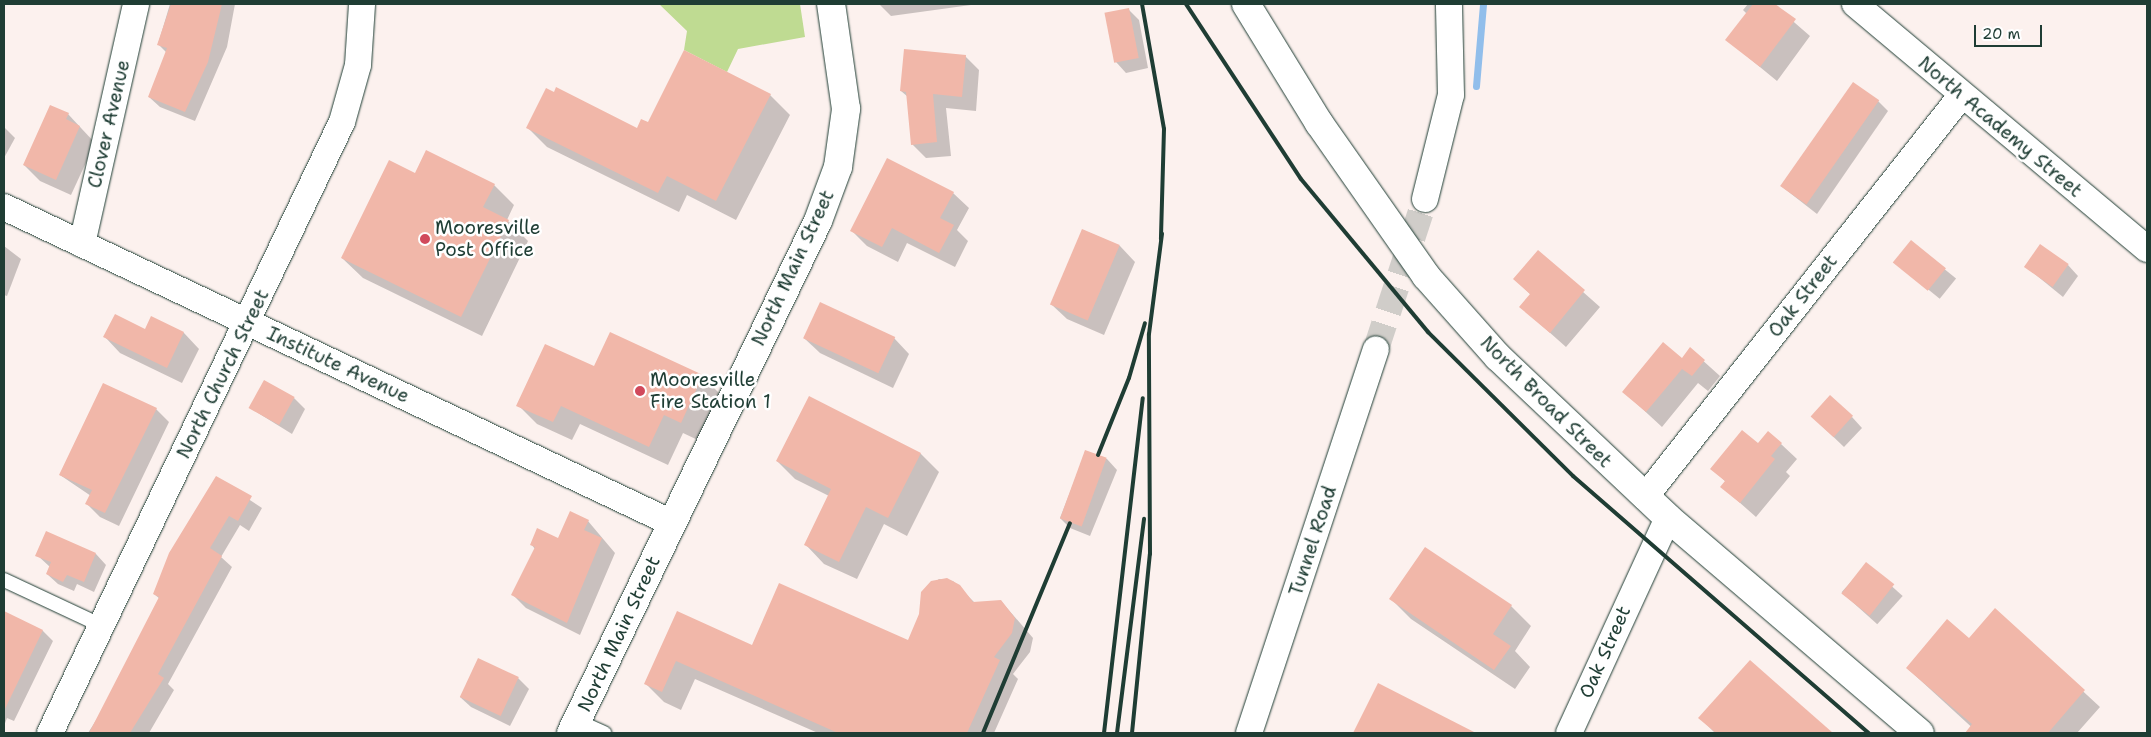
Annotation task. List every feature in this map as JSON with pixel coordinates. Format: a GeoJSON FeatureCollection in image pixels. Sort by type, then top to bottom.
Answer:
{"type":"FeatureCollection","features":[{"type":"Feature","properties":{"kind":"main road","name":"North Main Street"},"geometry":{"type":"LineString","coordinates":[[574,727],[818,221],[838,167],[846,109],[831,4]]}},
{"type":"Feature","properties":{"kind":"main road","name":"North Broad Street"},"geometry":{"type":"LineString","coordinates":[[1246,4],[1319,122],[1426,276],[1498,358],[1668,518],[1920,733]]}},
{"type":"Feature","properties":{"kind":"street","name":"Clover Avenue"},"geometry":{"type":"LineString","coordinates":[[82,244],[136,4]]}},
{"type":"Feature","properties":{"kind":"street","name":"North Church Street"},"geometry":{"type":"LineString","coordinates":[[50,733],[248,322],[350,102],[362,4]]}},
{"type":"Feature","properties":{"kind":"street"},"geometry":{"type":"LineString","coordinates":[[1425,199],[1451,95],[1449,4]]}},
{"type":"Feature","properties":{"kind":"street","name":"North Academy Street"},"geometry":{"type":"LineString","coordinates":[[1855,4],[1961,96],[2147,249]]}},
{"type":"Feature","properties":{"kind":"street","name":"Oak Street"},"geometry":{"type":"LineString","coordinates":[[1646,497],[1961,96]]}},
{"type":"Feature","properties":{"kind":"street","name":"Institute Avenue"},"geometry":{"type":"LineString","coordinates":[[4,207],[672,523]]}},
{"type":"Feature","properties":{"kind":"street","name":"Tunnel Road"},"geometry":{"type":"LineString","coordinates":[[1249,733],[1376,349]]}},
{"type":"Feature","properties":{"kind":"street","name":"Oak Street"},"geometry":{"type":"LineString","coordinates":[[1569,733],[1668,518]]}},
{"type":"Feature","properties":{"kind":"lane"},"geometry":{"type":"LineString","coordinates":[[4,580],[102,626]]}},
{"type":"Feature","properties":{"kind":"lane"},"geometry":{"type":"LineString","coordinates":[[574,727],[604,733]]}},
{"type":"Feature","properties":{"kind":"green space"},"geometry":{"type":"Polygon","coordinates":[[[659,4],[800,4],[805,37],[738,49],[727,72],[684,50],[687,31],[659,4]]]}},
{"type":"Feature","properties":{"kind":"building"},"geometry":{"type":"Polygon","coordinates":[[[171,4],[222,4],[208,62],[185,112],[148,97],[167,48],[157,45],[171,4]]]}},
{"type":"Feature","properties":{"kind":"building"},"geometry":{"type":"Polygon","coordinates":[[[1753,4],[1775,4],[1796,19],[1760,67],[1725,40],[1753,4]]]}},
{"type":"Feature","properties":{"kind":"building"},"geometry":{"type":"Polygon","coordinates":[[[1129,8],[1139,58],[1114,63],[1104,13],[1129,8]]]}},
{"type":"Feature","properties":{"kind":"building"},"geometry":{"type":"Polygon","coordinates":[[[904,49],[966,55],[962,97],[933,94],[937,142],[911,145],[906,92],[900,91],[904,49]]]}},
{"type":"Feature","properties":{"kind":"building"},"geometry":{"type":"Polygon","coordinates":[[[684,50],[771,94],[716,201],[667,176],[658,193],[526,128],[546,88],[554,92],[556,87],[637,128],[641,119],[648,122],[684,50]]]}},
{"type":"Feature","properties":{"kind":"building"},"geometry":{"type":"Polygon","coordinates":[[[1853,82],[1879,100],[1806,204],[1780,186],[1853,82]]]}},
{"type":"Feature","properties":{"kind":"building"},"geometry":{"type":"Polygon","coordinates":[[[50,105],[69,113],[66,119],[80,126],[56,180],[23,165],[50,105]]]}},
{"type":"Feature","properties":{"kind":"building","name":"Mooresville Post Office"},"geometry":{"type":"Polygon","coordinates":[[[426,150],[495,184],[483,207],[509,220],[461,317],[341,258],[389,160],[415,173],[426,150]]]}},
{"type":"Feature","properties":{"kind":"building"},"geometry":{"type":"Polygon","coordinates":[[[887,158],[954,192],[940,218],[954,225],[939,253],[892,228],[882,247],[850,231],[887,158]]]}},
{"type":"Feature","properties":{"kind":"building"},"geometry":{"type":"Polygon","coordinates":[[[1082,229],[1120,245],[1088,321],[1050,304],[1082,229]]]}},
{"type":"Feature","properties":{"kind":"building"},"geometry":{"type":"Polygon","coordinates":[[[1911,240],[1946,268],[1928,291],[1893,263],[1911,240]]]}},
{"type":"Feature","properties":{"kind":"building"},"geometry":{"type":"Polygon","coordinates":[[[2040,244],[2069,264],[2053,287],[2024,267],[2040,244]]]}},
{"type":"Feature","properties":{"kind":"building"},"geometry":{"type":"Polygon","coordinates":[[[1538,250],[1585,290],[1550,333],[1519,307],[1530,294],[1513,279],[1538,250]]]}},
{"type":"Feature","properties":{"kind":"building"},"geometry":{"type":"Polygon","coordinates":[[[820,302],[895,337],[878,373],[803,338],[820,302]]]}},
{"type":"Feature","properties":{"kind":"building"},"geometry":{"type":"Polygon","coordinates":[[[115,314],[145,329],[151,316],[184,332],[167,368],[103,337],[115,314]]]}},
{"type":"Feature","properties":{"kind":"building"},"geometry":{"type":"Polygon","coordinates":[[[610,332],[703,375],[681,423],[664,415],[649,447],[561,406],[553,422],[516,406],[545,344],[594,366],[610,332]]]}},
{"type":"Feature","properties":{"kind":"building"},"geometry":{"type":"Polygon","coordinates":[[[1663,342],[1682,358],[1690,347],[1705,360],[1692,376],[1682,369],[1646,412],[1622,392],[1663,342]]]}},
{"type":"Feature","properties":{"kind":"building"},"geometry":{"type":"Polygon","coordinates":[[[264,380],[295,397],[279,425],[248,408],[264,380]]]}},
{"type":"Feature","properties":{"kind":"building"},"geometry":{"type":"Polygon","coordinates":[[[103,383],[157,408],[105,513],[85,504],[92,490],[59,475],[103,383]]]}},
{"type":"Feature","properties":{"kind":"building"},"geometry":{"type":"Polygon","coordinates":[[[1830,395],[1853,416],[1834,437],[1811,417],[1830,395]]]}},
{"type":"Feature","properties":{"kind":"building"},"geometry":{"type":"Polygon","coordinates":[[[809,396],[921,453],[888,518],[866,507],[839,562],[804,545],[831,489],[776,461],[809,396]]]}},
{"type":"Feature","properties":{"kind":"building"},"geometry":{"type":"Polygon","coordinates":[[[1742,430],[1758,443],[1768,431],[1782,443],[1771,456],[1775,459],[1740,503],[1720,487],[1725,481],[1710,469],[1742,430]]]}},
{"type":"Feature","properties":{"kind":"building"},"geometry":{"type":"Polygon","coordinates":[[[1085,450],[1107,458],[1082,526],[1060,519],[1085,450]]]}},
{"type":"Feature","properties":{"kind":"building"},"geometry":{"type":"Polygon","coordinates":[[[216,476],[252,496],[238,521],[229,516],[210,548],[222,556],[158,674],[164,678],[130,733],[89,733],[159,597],[153,594],[169,553],[216,476]]]}},
{"type":"Feature","properties":{"kind":"building"},"geometry":{"type":"Polygon","coordinates":[[[570,511],[589,520],[584,530],[602,538],[567,623],[511,595],[535,547],[530,545],[537,528],[558,538],[570,511]]]}},
{"type":"Feature","properties":{"kind":"building"},"geometry":{"type":"Polygon","coordinates":[[[46,531],[96,553],[84,582],[67,575],[63,582],[46,574],[51,562],[35,556],[46,531]]]}},
{"type":"Feature","properties":{"kind":"building"},"geometry":{"type":"Polygon","coordinates":[[[1425,547],[1512,605],[1493,634],[1511,646],[1494,670],[1389,599],[1425,547]]]}},
{"type":"Feature","properties":{"kind":"building"},"geometry":{"type":"Polygon","coordinates":[[[1866,562],[1894,584],[1870,616],[1841,594],[1866,562]]]}},
{"type":"Feature","properties":{"kind":"building"},"geometry":{"type":"Polygon","coordinates":[[[947,578],[960,585],[973,602],[1001,600],[1015,618],[1012,633],[994,657],[1000,660],[967,733],[838,733],[676,661],[662,692],[644,684],[677,611],[752,645],[779,583],[908,640],[919,614],[921,592],[931,581],[947,578]]]}},
{"type":"Feature","properties":{"kind":"building"},"geometry":{"type":"Polygon","coordinates":[[[1995,608],[2085,690],[2048,733],[1965,733],[1972,724],[1906,668],[1947,619],[1969,638],[1995,608]]]}},
{"type":"Feature","properties":{"kind":"building"},"geometry":{"type":"Polygon","coordinates":[[[4,611],[43,630],[4,711],[4,611]]]}},
{"type":"Feature","properties":{"kind":"building"},"geometry":{"type":"Polygon","coordinates":[[[478,658],[519,677],[501,716],[460,697],[478,658]]]}},
{"type":"Feature","properties":{"kind":"building"},"geometry":{"type":"Polygon","coordinates":[[[1750,660],[1833,733],[1716,733],[1698,718],[1750,660]]]}},
{"type":"Feature","properties":{"kind":"building"},"geometry":{"type":"Polygon","coordinates":[[[1378,683],[1476,733],[1353,733],[1378,683]]]}},
{"type":"Feature","properties":{"kind":"waterway"},"geometry":{"type":"LineString","coordinates":[[1476,86],[1483,4]]}},
{"type":"Feature","properties":{"kind":"tunnel"},"geometry":{"type":"LineString","coordinates":[[1376,349],[1425,199]]}},
{"type":"Feature","properties":{"kind":"railway"},"geometry":{"type":"LineString","coordinates":[[1142,4],[1164,129],[1161,239]]}},
{"type":"Feature","properties":{"kind":"railway"},"geometry":{"type":"LineString","coordinates":[[1186,4],[1301,179],[1428,332],[1573,476],[1869,733]]}},
{"type":"Feature","properties":{"kind":"railway"},"geometry":{"type":"LineString","coordinates":[[1132,733],[1150,554],[1149,334],[1162,234]]}},
{"type":"Feature","properties":{"kind":"railway"},"geometry":{"type":"LineString","coordinates":[[1098,455],[1129,378],[1145,323]]}},
{"type":"Feature","properties":{"kind":"railway"},"geometry":{"type":"LineString","coordinates":[[1104,733],[1143,398]]}},
{"type":"Feature","properties":{"kind":"railway"},"geometry":{"type":"LineString","coordinates":[[1117,733],[1144,519]]}},
{"type":"Feature","properties":{"kind":"railway"},"geometry":{"type":"LineString","coordinates":[[983,733],[1070,523]]}},
{"type":"Feature","properties":{"kind":"place","name":"Mooresville Post Office"},"geometry":{"type":"Point","coordinates":[425,239]}},
{"type":"Feature","properties":{"kind":"place","name":"Mooresville Fire Station 1"},"geometry":{"type":"Point","coordinates":[640,391]}}]}
